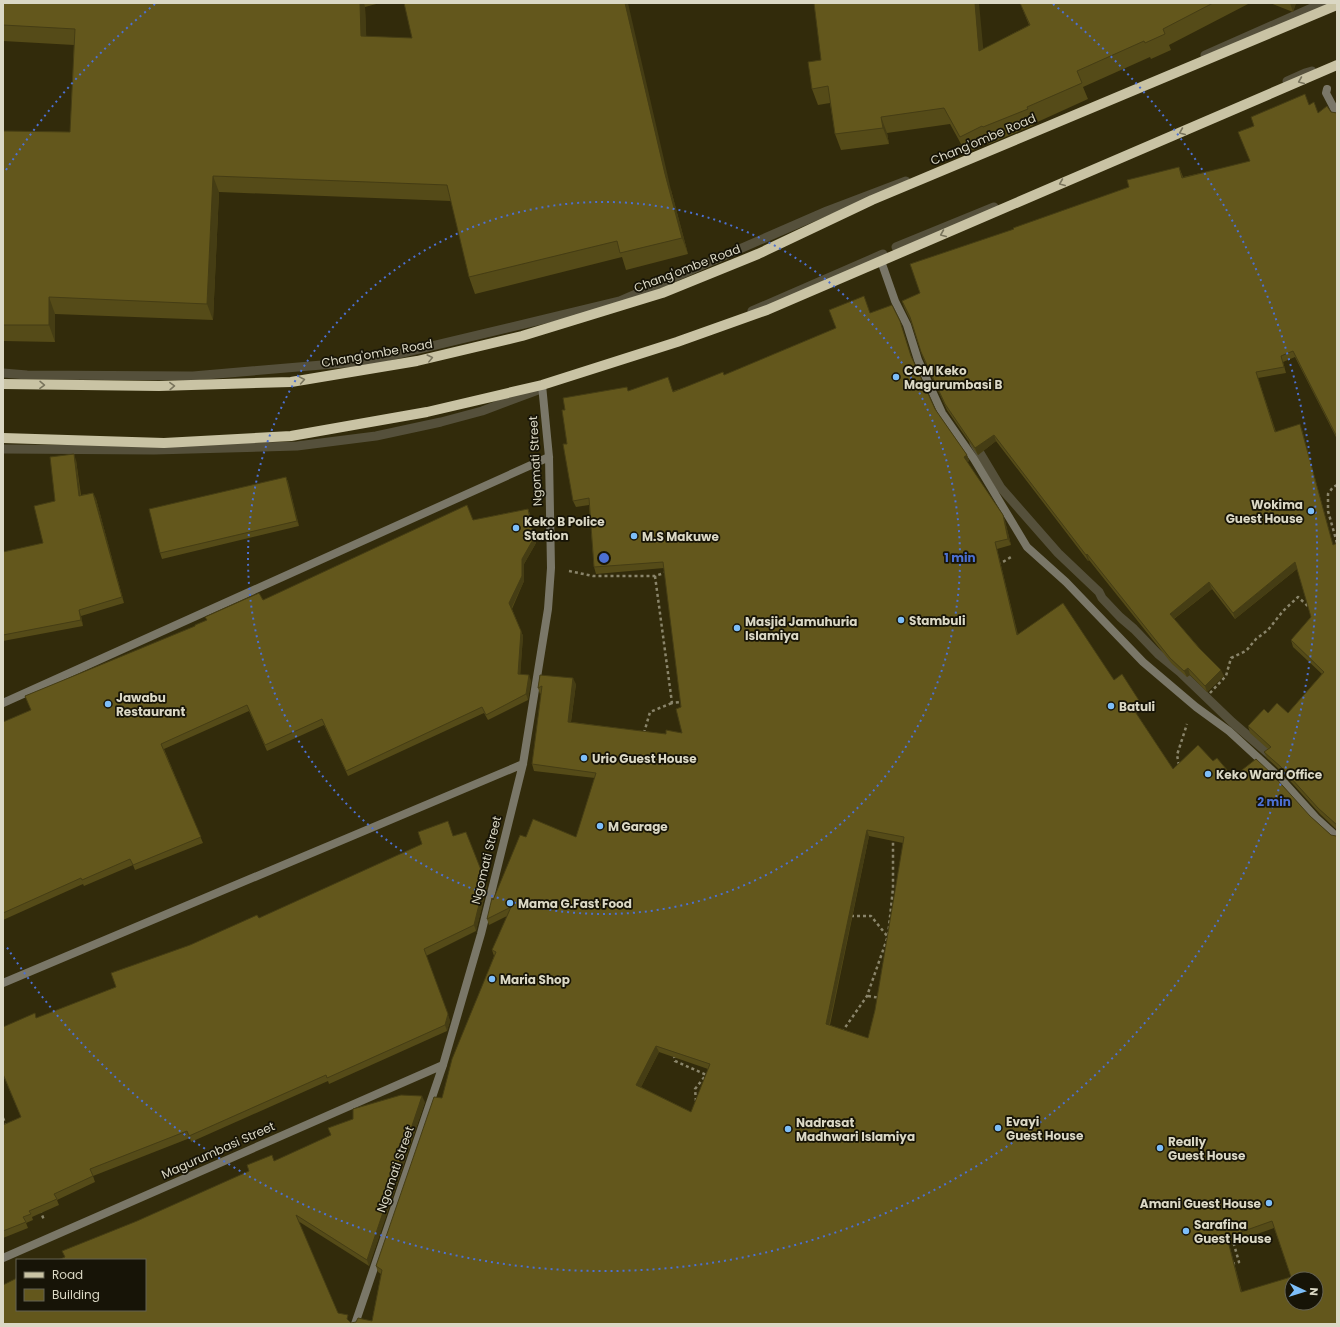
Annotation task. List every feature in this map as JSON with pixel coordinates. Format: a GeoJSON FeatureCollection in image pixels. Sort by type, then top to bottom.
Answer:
{"type":"FeatureCollection","features":[{"type":"Feature","properties":{"kind":"main road","name":"Chang'ombe Road"},"geometry":{"type":"LineString","coordinates":[[3,384],[159,386],[291,382],[417,361],[522,336],[662,294],[677,288],[758,254],[872,200],[1337,5]]}},
{"type":"Feature","properties":{"kind":"main road"},"geometry":{"type":"LineString","coordinates":[[3,438],[164,443],[291,436],[427,412],[542,385],[700,334],[767,310],[1337,66]]}},
{"type":"Feature","properties":{"kind":"street"},"geometry":{"type":"LineString","coordinates":[[1327,89],[1326,93],[1337,114]]}},
{"type":"Feature","properties":{"kind":"street"},"geometry":{"type":"LineString","coordinates":[[881,261],[895,301],[907,325],[918,360],[942,413],[974,459],[1027,547],[1066,582],[1143,662],[1195,706],[1229,730],[1279,777],[1316,818],[1337,837]]}},
{"type":"Feature","properties":{"kind":"street","name":"Ngomati Street"},"geometry":{"type":"LineString","coordinates":[[355,1324],[443,1064],[481,934],[523,764],[548,609],[551,568],[549,457],[542,385]]}},
{"type":"Feature","properties":{"kind":"street"},"geometry":{"type":"LineString","coordinates":[[3,703],[549,457]]}},
{"type":"Feature","properties":{"kind":"street"},"geometry":{"type":"LineString","coordinates":[[3,983],[523,764]]}},
{"type":"Feature","properties":{"kind":"street","name":"Magurumbasi Street"},"geometry":{"type":"LineString","coordinates":[[3,1258],[443,1064]]}},
{"type":"Feature","properties":{"kind":"path"},"geometry":{"type":"LineString","coordinates":[[1337,485],[1333,487],[1328,494],[1328,511],[1337,543]]}},
{"type":"Feature","properties":{"kind":"path"},"geometry":{"type":"LineString","coordinates":[[995,566],[1027,547]]}},
{"type":"Feature","properties":{"kind":"path"},"geometry":{"type":"LineString","coordinates":[[551,568],[593,576],[655,576],[668,572]]}},
{"type":"Feature","properties":{"kind":"path"},"geometry":{"type":"LineString","coordinates":[[655,576],[672,703]]}},
{"type":"Feature","properties":{"kind":"path"},"geometry":{"type":"LineString","coordinates":[[1180,769],[1177,755],[1195,706],[1226,676],[1231,658],[1246,651],[1256,639],[1268,630],[1283,611],[1298,597],[1310,608],[1317,606]]}},
{"type":"Feature","properties":{"kind":"path"},"geometry":{"type":"LineString","coordinates":[[644,734],[650,712],[672,703],[687,701]]}},
{"type":"Feature","properties":{"kind":"path"},"geometry":{"type":"LineString","coordinates":[[840,1034],[867,996],[888,936],[893,888],[893,835]]}},
{"type":"Feature","properties":{"kind":"path"},"geometry":{"type":"LineString","coordinates":[[850,916],[871,916],[893,941]]}},
{"type":"Feature","properties":{"kind":"path"},"geometry":{"type":"LineString","coordinates":[[867,996],[882,998]]}},
{"type":"Feature","properties":{"kind":"path"},"geometry":{"type":"LineString","coordinates":[[673,1049],[675,1061],[712,1077]]}},
{"type":"Feature","properties":{"kind":"path"},"geometry":{"type":"LineString","coordinates":[[697,1107],[695,1089],[706,1075]]}},
{"type":"Feature","properties":{"kind":"path"},"geometry":{"type":"LineString","coordinates":[[3,1118],[9,1134]]}},
{"type":"Feature","properties":{"kind":"path"},"geometry":{"type":"LineString","coordinates":[[39,1208],[51,1237]]}},
{"type":"Feature","properties":{"kind":"path"},"geometry":{"type":"LineString","coordinates":[[1227,1266],[1239,1262],[1232,1238]]}},
{"type":"Feature","properties":{"kind":"building"},"geometry":{"type":"Polygon","coordinates":[[[3,3],[360,3],[361,36],[412,38],[404,3],[625,3],[665,174],[682,238],[620,253],[617,241],[469,277],[447,185],[213,176],[207,304],[49,297],[49,325],[3,325],[3,131],[70,132],[75,29],[3,25],[3,3]]]}},
{"type":"Feature","properties":{"kind":"building"},"geometry":{"type":"Polygon","coordinates":[[[814,3],[975,3],[979,51],[1030,25],[1020,3],[1213,3],[1163,29],[1165,34],[1145,43],[1144,41],[1077,71],[1082,83],[1027,107],[1028,109],[983,127],[982,126],[960,137],[944,108],[881,117],[883,128],[835,134],[828,86],[812,89],[808,62],[821,60],[814,3]]]}},
{"type":"Feature","properties":{"kind":"building"},"geometry":{"type":"Polygon","coordinates":[[[1305,94],[1309,105],[1314,102],[1318,113],[1327,106],[1331,112],[1337,113],[1337,437],[1293,351],[1281,356],[1284,367],[1256,372],[1275,432],[1300,424],[1333,545],[1337,543],[1337,825],[1318,808],[1281,767],[1264,752],[1271,747],[1248,726],[1264,709],[1268,713],[1277,703],[1288,713],[1324,672],[1291,640],[1311,617],[1295,562],[1233,613],[1209,582],[1170,614],[1199,648],[1221,670],[1205,686],[1188,668],[1184,671],[1170,658],[1087,554],[1086,555],[994,435],[975,448],[945,404],[921,352],[910,317],[902,301],[920,293],[910,264],[1014,229],[1013,228],[1129,187],[1127,180],[1179,167],[1182,178],[1250,161],[1238,132],[1254,126],[1251,117],[1305,94]]]}},
{"type":"Feature","properties":{"kind":"building"},"geometry":{"type":"Polygon","coordinates":[[[864,296],[870,313],[892,305],[900,321],[911,356],[935,409],[967,455],[964,457],[1003,515],[1008,539],[995,542],[1017,635],[1063,603],[1114,680],[1122,674],[1140,702],[1132,707],[1173,769],[1198,745],[1213,761],[1217,758],[1233,777],[1256,759],[1273,775],[1310,816],[1331,835],[1337,836],[1337,1324],[3,1324],[3,1285],[16,1278],[16,1311],[146,1311],[146,1259],[60,1259],[65,1257],[62,1251],[137,1221],[249,1171],[247,1165],[272,1155],[274,1161],[331,1135],[328,1128],[353,1119],[353,1109],[401,1095],[422,1096],[367,1260],[296,1215],[338,1313],[348,1315],[347,1319],[351,1323],[356,1322],[358,1318],[372,1321],[382,1270],[376,1266],[434,1097],[442,1098],[452,1059],[496,952],[492,950],[511,907],[487,919],[492,898],[493,900],[520,835],[526,837],[533,819],[576,837],[596,773],[532,764],[542,686],[538,688],[540,675],[573,678],[568,722],[666,734],[666,730],[682,733],[676,709],[681,707],[663,562],[594,567],[589,498],[573,501],[563,444],[567,444],[562,410],[565,410],[563,398],[627,387],[628,391],[668,377],[673,392],[723,372],[724,375],[836,328],[829,310],[864,296]],[[867,830],[826,1024],[868,1038],[875,1010],[904,837],[867,830]],[[656,1046],[636,1085],[691,1112],[710,1064],[656,1046]],[[1272,1221],[1227,1237],[1241,1292],[1284,1279],[1284,1311],[1324,1311],[1324,1271],[1289,1271],[1272,1221]]]}},
{"type":"Feature","properties":{"kind":"building"},"geometry":{"type":"Polygon","coordinates":[[[74,454],[79,496],[93,493],[122,597],[79,610],[81,620],[3,635],[3,552],[43,543],[34,506],[55,501],[50,457],[74,454]]]}},
{"type":"Feature","properties":{"kind":"building"},"geometry":{"type":"Polygon","coordinates":[[[286,477],[297,521],[160,553],[149,509],[286,477]]]}},
{"type":"Feature","properties":{"kind":"building"},"geometry":{"type":"Polygon","coordinates":[[[467,505],[473,520],[528,509],[534,538],[522,559],[522,576],[509,603],[521,631],[518,674],[529,675],[526,694],[486,715],[482,707],[346,771],[322,719],[265,745],[247,705],[161,744],[201,837],[133,865],[130,859],[82,880],[81,878],[3,913],[3,722],[31,710],[25,696],[195,626],[207,620],[205,617],[259,593],[263,600],[467,505]]]}},
{"type":"Feature","properties":{"kind":"building"},"geometry":{"type":"Polygon","coordinates":[[[448,821],[453,836],[466,832],[485,880],[474,925],[424,949],[448,1014],[445,1025],[327,1078],[326,1075],[189,1136],[187,1131],[90,1169],[93,1176],[54,1194],[57,1199],[29,1211],[31,1214],[23,1217],[26,1222],[3,1231],[3,1125],[21,1117],[3,1074],[3,1027],[35,1013],[36,1018],[116,987],[111,973],[190,945],[257,915],[259,918],[422,844],[418,832],[448,821]]]}},
{"type":"Feature","properties":{"kind":"waterway"},"geometry":{"type":"LineString","coordinates":[[1205,55],[1323,3]]}},
{"type":"Feature","properties":{"kind":"waterway"},"geometry":{"type":"LineString","coordinates":[[1287,81],[1312,71]]}},
{"type":"Feature","properties":{"kind":"waterway"},"geometry":{"type":"LineString","coordinates":[[3,373],[27,375],[193,376],[369,361],[620,301],[827,211],[906,181]]}},
{"type":"Feature","properties":{"kind":"waterway"},"geometry":{"type":"LineString","coordinates":[[896,247],[994,207]]}},
{"type":"Feature","properties":{"kind":"waterway"},"geometry":{"type":"LineString","coordinates":[[752,311],[883,254]]}},
{"type":"Feature","properties":{"kind":"waterway"},"geometry":{"type":"LineString","coordinates":[[3,449],[154,450],[297,446],[376,436],[441,422],[482,411],[538,390]]}},
{"type":"Feature","properties":{"kind":"waterway"},"geometry":{"type":"LineString","coordinates":[[974,443],[1001,488],[1058,553],[1099,592],[1102,598],[1120,617],[1158,654],[1180,672],[1232,722],[1275,759]]}},
{"type":"Feature","properties":{"kind":"place","name":"CCM Keko Magurumbasi B"},"geometry":{"type":"Point","coordinates":[896,377]}},
{"type":"Feature","properties":{"kind":"place","name":"Wokima Guest House"},"geometry":{"type":"Point","coordinates":[1311,511]}},
{"type":"Feature","properties":{"kind":"place","name":"Keko B Police Station"},"geometry":{"type":"Point","coordinates":[516,528]}},
{"type":"Feature","properties":{"kind":"place","name":"M.S Makuwe"},"geometry":{"type":"Point","coordinates":[634,536]}},
{"type":"Feature","properties":{"kind":"place","name":"Stambuli"},"geometry":{"type":"Point","coordinates":[901,620]}},
{"type":"Feature","properties":{"kind":"place","name":"Masjid Jamuhuria Islamiya"},"geometry":{"type":"Point","coordinates":[737,628]}},
{"type":"Feature","properties":{"kind":"place","name":"Jawabu Restaurant"},"geometry":{"type":"Point","coordinates":[108,704]}},
{"type":"Feature","properties":{"kind":"place","name":"Batuli"},"geometry":{"type":"Point","coordinates":[1111,706]}},
{"type":"Feature","properties":{"kind":"place","name":"Urio Guest House"},"geometry":{"type":"Point","coordinates":[584,758]}},
{"type":"Feature","properties":{"kind":"place","name":"Keko Ward Office"},"geometry":{"type":"Point","coordinates":[1208,774]}},
{"type":"Feature","properties":{"kind":"place","name":"M Garage"},"geometry":{"type":"Point","coordinates":[600,826]}},
{"type":"Feature","properties":{"kind":"place","name":"Mama G.Fast Food"},"geometry":{"type":"Point","coordinates":[510,903]}},
{"type":"Feature","properties":{"kind":"place","name":"Maria Shop"},"geometry":{"type":"Point","coordinates":[492,979]}},
{"type":"Feature","properties":{"kind":"place","name":"Evayi Guest House"},"geometry":{"type":"Point","coordinates":[998,1128]}},
{"type":"Feature","properties":{"kind":"place","name":"Nadrasat Madhwari Islamiya"},"geometry":{"type":"Point","coordinates":[788,1129]}},
{"type":"Feature","properties":{"kind":"place","name":"Really Guest House"},"geometry":{"type":"Point","coordinates":[1160,1148]}},
{"type":"Feature","properties":{"kind":"place","name":"Amani Guest House"},"geometry":{"type":"Point","coordinates":[1269,1203]}},
{"type":"Feature","properties":{"kind":"place","name":"Sarafina Guest House"},"geometry":{"type":"Point","coordinates":[1186,1231]}}]}
